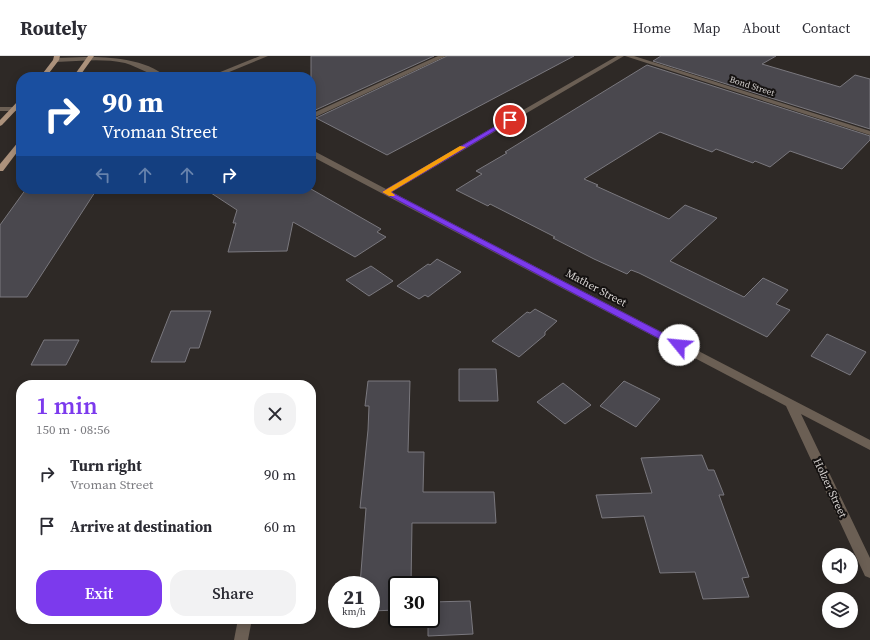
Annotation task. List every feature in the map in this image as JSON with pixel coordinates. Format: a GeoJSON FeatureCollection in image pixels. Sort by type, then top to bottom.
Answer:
{"type":"FeatureCollection","features":[{"type":"Feature","properties":{"kind":"main road"},"geometry":{"type":"LineString","coordinates":[[46,72],[56,58]]}},
{"type":"Feature","properties":{"kind":"main road"},"geometry":{"type":"LineString","coordinates":[[80,72],[90,58]]}},
{"type":"Feature","properties":{"kind":"main road"},"geometry":{"type":"LineString","coordinates":[[0,124],[16,110]]}},
{"type":"Feature","properties":{"kind":"main road"},"geometry":{"type":"LineString","coordinates":[[0,169],[16,148]]}},
{"type":"Feature","properties":{"kind":"street"},"geometry":{"type":"LineString","coordinates":[[224,72],[265,56]]}},
{"type":"Feature","properties":{"kind":"street"},"geometry":{"type":"LineString","coordinates":[[316,115],[443,56]]}},
{"type":"Feature","properties":{"kind":"street"},"geometry":{"type":"LineString","coordinates":[[386,192],[621,56]]}},
{"type":"Feature","properties":{"kind":"street","name":"Bond Street"},"geometry":{"type":"LineString","coordinates":[[628,56],[870,133]]}},
{"type":"Feature","properties":{"kind":"street"},"geometry":{"type":"LineString","coordinates":[[56,58],[90,58],[126,61],[152,72]]}},
{"type":"Feature","properties":{"kind":"street"},"geometry":{"type":"LineString","coordinates":[[0,109],[16,109]]}},
{"type":"Feature","properties":{"kind":"street","name":"Mather Street"},"geometry":{"type":"LineString","coordinates":[[316,156],[870,445]]}},
{"type":"Feature","properties":{"kind":"street","name":"Holzer Street"},"geometry":{"type":"LineString","coordinates":[[790,403],[870,572]]}},
{"type":"Feature","properties":{"kind":"street"},"geometry":{"type":"LineString","coordinates":[[241,640],[244,624]]}},
{"type":"Feature","properties":{"kind":"building"},"geometry":{"type":"Polygon","coordinates":[[[311,56],[434,56],[316,110],[316,72],[311,72],[311,56]]]}},
{"type":"Feature","properties":{"kind":"building"},"geometry":{"type":"Polygon","coordinates":[[[447,56],[574,56],[387,155],[316,118],[447,56]]]}},
{"type":"Feature","properties":{"kind":"building"},"geometry":{"type":"Polygon","coordinates":[[[661,56],[776,56],[762,64],[840,87],[855,75],[870,79],[870,129],[653,61],[661,56]]]}},
{"type":"Feature","properties":{"kind":"building"},"geometry":{"type":"Polygon","coordinates":[[[647,65],[870,136],[870,140],[842,169],[790,151],[770,167],[755,161],[753,163],[716,149],[712,152],[660,132],[584,179],[598,185],[596,186],[669,219],[685,205],[717,218],[670,261],[744,297],[763,278],[788,290],[776,304],[790,310],[767,337],[639,273],[631,270],[627,274],[594,259],[553,238],[555,237],[490,204],[488,206],[456,190],[482,174],[476,171],[507,153],[505,152],[647,65]]]}},
{"type":"Feature","properties":{"kind":"building"},"geometry":{"type":"Polygon","coordinates":[[[316,192],[381,229],[377,232],[386,237],[355,257],[293,222],[287,251],[228,252],[236,223],[233,223],[237,210],[213,194],[316,194],[316,192]]]}},
{"type":"Feature","properties":{"kind":"building"},"geometry":{"type":"Polygon","coordinates":[[[22,194],[94,194],[27,297],[0,297],[0,225],[22,194]]]}},
{"type":"Feature","properties":{"kind":"building"},"geometry":{"type":"Polygon","coordinates":[[[437,259],[461,272],[428,297],[425,295],[419,299],[397,286],[428,264],[430,265],[437,259]]]}},
{"type":"Feature","properties":{"kind":"building"},"geometry":{"type":"Polygon","coordinates":[[[371,266],[393,281],[369,296],[346,280],[371,266]]]}},
{"type":"Feature","properties":{"kind":"building"},"geometry":{"type":"Polygon","coordinates":[[[535,309],[557,321],[545,332],[545,335],[519,357],[492,341],[527,312],[530,313],[535,309]]]}},
{"type":"Feature","properties":{"kind":"building"},"geometry":{"type":"Polygon","coordinates":[[[171,311],[211,311],[199,348],[190,348],[185,362],[151,362],[171,311]]]}},
{"type":"Feature","properties":{"kind":"building"},"geometry":{"type":"Polygon","coordinates":[[[827,334],[866,352],[850,375],[811,356],[827,334]]]}},
{"type":"Feature","properties":{"kind":"building"},"geometry":{"type":"Polygon","coordinates":[[[44,340],[79,340],[66,365],[31,365],[44,340]]]}},
{"type":"Feature","properties":{"kind":"building"},"geometry":{"type":"Polygon","coordinates":[[[459,369],[496,369],[498,401],[459,401],[459,369]]]}},
{"type":"Feature","properties":{"kind":"building"},"geometry":{"type":"Polygon","coordinates":[[[368,381],[410,381],[408,452],[424,452],[423,492],[494,492],[496,523],[412,523],[411,576],[388,576],[388,610],[380,611],[380,576],[361,576],[366,508],[360,508],[369,406],[365,406],[368,381]]]}},
{"type":"Feature","properties":{"kind":"building"},"geometry":{"type":"Polygon","coordinates":[[[624,381],[660,399],[636,427],[600,406],[624,381]]]}},
{"type":"Feature","properties":{"kind":"building"},"geometry":{"type":"Polygon","coordinates":[[[563,383],[591,405],[565,424],[537,402],[563,383]]]}},
{"type":"Feature","properties":{"kind":"building"},"geometry":{"type":"Polygon","coordinates":[[[702,455],[708,470],[714,470],[724,495],[719,495],[749,577],[742,578],[749,597],[703,599],[695,572],[660,573],[644,516],[602,518],[596,495],[652,493],[641,458],[702,455]]]}},
{"type":"Feature","properties":{"kind":"building"},"geometry":{"type":"Polygon","coordinates":[[[470,601],[473,634],[428,636],[428,628],[440,628],[440,602],[470,601]]]}},
{"type":"Feature","properties":{"kind":"slow traffic"},"geometry":{"type":"LineString","coordinates":[[391,195],[386,192],[463,147]]}},
{"type":"Feature","properties":{"kind":"route"},"geometry":{"type":"LineString","coordinates":[[510,120],[386,192],[679,345]]}}]}
